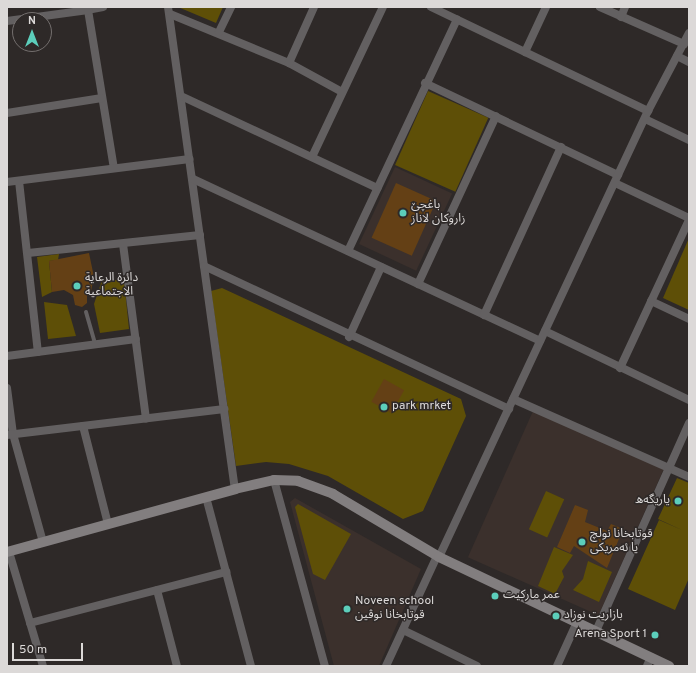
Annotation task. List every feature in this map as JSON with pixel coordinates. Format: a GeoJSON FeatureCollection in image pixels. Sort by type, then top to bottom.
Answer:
{"type":"FeatureCollection","features":[{"type":"Feature","properties":{"kind":"street"},"geometry":{"type":"LineString","coordinates":[[7,21],[103,7]]}},
{"type":"Feature","properties":{"kind":"street"},"geometry":{"type":"LineString","coordinates":[[219,32],[231,7]]}},
{"type":"Feature","properties":{"kind":"street"},"geometry":{"type":"LineString","coordinates":[[289,63],[314,7]]}},
{"type":"Feature","properties":{"kind":"street"},"geometry":{"type":"LineString","coordinates":[[312,157],[383,7]]}},
{"type":"Feature","properties":{"kind":"street"},"geometry":{"type":"LineString","coordinates":[[431,7],[525,52],[647,115],[689,140]]}},
{"type":"Feature","properties":{"kind":"street"},"geometry":{"type":"LineString","coordinates":[[525,52],[546,7]]}},
{"type":"Feature","properties":{"kind":"street"},"geometry":{"type":"LineString","coordinates":[[600,7],[684,44]]}},
{"type":"Feature","properties":{"kind":"street"},"geometry":{"type":"LineString","coordinates":[[621,17],[625,7]]}},
{"type":"Feature","properties":{"kind":"street"},"geometry":{"type":"LineString","coordinates":[[88,10],[114,168]]}},
{"type":"Feature","properties":{"kind":"street"},"geometry":{"type":"LineString","coordinates":[[169,11],[289,63],[342,92]]}},
{"type":"Feature","properties":{"kind":"street"},"geometry":{"type":"LineString","coordinates":[[169,11],[235,489]]}},
{"type":"Feature","properties":{"kind":"street"},"geometry":{"type":"LineString","coordinates":[[348,251],[425,83],[457,19]]}},
{"type":"Feature","properties":{"kind":"street"},"geometry":{"type":"LineString","coordinates":[[386,666],[509,409],[618,175],[689,33]]}},
{"type":"Feature","properties":{"kind":"street"},"geometry":{"type":"LineString","coordinates":[[678,56],[689,62]]}},
{"type":"Feature","properties":{"kind":"street"},"geometry":{"type":"LineString","coordinates":[[425,83],[618,175]]}},
{"type":"Feature","properties":{"kind":"street"},"geometry":{"type":"LineString","coordinates":[[181,96],[377,188]]}},
{"type":"Feature","properties":{"kind":"street"},"geometry":{"type":"LineString","coordinates":[[7,111],[102,98]]}},
{"type":"Feature","properties":{"kind":"street"},"geometry":{"type":"LineString","coordinates":[[418,284],[496,116]]}},
{"type":"Feature","properties":{"kind":"street"},"geometry":{"type":"LineString","coordinates":[[484,315],[561,147]]}},
{"type":"Feature","properties":{"kind":"street"},"geometry":{"type":"LineString","coordinates":[[7,182],[190,159]]}},
{"type":"Feature","properties":{"kind":"street"},"geometry":{"type":"LineString","coordinates":[[192,179],[540,341]]}},
{"type":"Feature","properties":{"kind":"street"},"geometry":{"type":"LineString","coordinates":[[19,181],[38,352]]}},
{"type":"Feature","properties":{"kind":"street"},"geometry":{"type":"LineString","coordinates":[[615,183],[689,219],[620,368]]}},
{"type":"Feature","properties":{"kind":"street"},"geometry":{"type":"LineString","coordinates":[[28,253],[200,235]]}},
{"type":"Feature","properties":{"kind":"street"},"geometry":{"type":"LineString","coordinates":[[123,244],[146,418]]}},
{"type":"Feature","properties":{"kind":"street"},"geometry":{"type":"LineString","coordinates":[[204,266],[349,337],[509,409]]}},
{"type":"Feature","properties":{"kind":"street"},"geometry":{"type":"LineString","coordinates":[[349,337],[381,267]]}},
{"type":"Feature","properties":{"kind":"street"},"geometry":{"type":"LineString","coordinates":[[651,301],[689,319]]}},
{"type":"Feature","properties":{"kind":"street"},"geometry":{"type":"LineString","coordinates":[[545,331],[689,400]]}},
{"type":"Feature","properties":{"kind":"street"},"geometry":{"type":"LineString","coordinates":[[7,356],[136,339]]}},
{"type":"Feature","properties":{"kind":"street"},"geometry":{"type":"LineString","coordinates":[[7,388],[10,435],[42,542]]}},
{"type":"Feature","properties":{"kind":"street"},"geometry":{"type":"LineString","coordinates":[[513,399],[689,477]]}},
{"type":"Feature","properties":{"kind":"street"},"geometry":{"type":"LineString","coordinates":[[10,435],[224,409]]}},
{"type":"Feature","properties":{"kind":"street"},"geometry":{"type":"LineString","coordinates":[[596,631],[689,423]]}},
{"type":"Feature","properties":{"kind":"street"},"geometry":{"type":"LineString","coordinates":[[83,426],[108,524]]}},
{"type":"Feature","properties":{"kind":"street"},"geometry":{"type":"LineString","coordinates":[[274,480],[325,666]]}},
{"type":"Feature","properties":{"kind":"street"},"geometry":{"type":"LineString","coordinates":[[43,666],[8,552],[235,489],[274,480],[298,481],[322,488],[438,556],[596,631],[649,662],[669,666]]}},
{"type":"Feature","properties":{"kind":"street"},"geometry":{"type":"LineString","coordinates":[[206,498],[251,666]]}},
{"type":"Feature","properties":{"kind":"street"},"geometry":{"type":"LineString","coordinates":[[30,623],[226,572]]}},
{"type":"Feature","properties":{"kind":"street"},"geometry":{"type":"LineString","coordinates":[[157,590],[177,666]]}},
{"type":"Feature","properties":{"kind":"street"},"geometry":{"type":"LineString","coordinates":[[557,666],[577,622]]}},
{"type":"Feature","properties":{"kind":"street"},"geometry":{"type":"LineString","coordinates":[[403,630],[477,666]]}},
{"type":"Feature","properties":{"kind":"lane"},"geometry":{"type":"LineString","coordinates":[[86,312],[95,344]]}},
{"type":"Feature","properties":{"kind":"shaded area"},"geometry":{"type":"Polygon","coordinates":[[[178,7],[223,7],[216,23],[178,7]]]}},
{"type":"Feature","properties":{"kind":"shaded area"},"geometry":{"type":"Polygon","coordinates":[[[428,91],[488,118],[455,192],[395,165],[428,91]]]}},
{"type":"Feature","properties":{"kind":"shaded area"},"geometry":{"type":"Polygon","coordinates":[[[395,167],[452,194],[416,271],[359,244],[395,167]]]}},
{"type":"Feature","properties":{"kind":"shaded area"},"geometry":{"type":"Polygon","coordinates":[[[689,238],[689,310],[663,298],[689,238]]]}},
{"type":"Feature","properties":{"kind":"shaded area"},"geometry":{"type":"Polygon","coordinates":[[[59,254],[58,260],[49,261],[52,292],[42,297],[37,257],[59,254]]]}},
{"type":"Feature","properties":{"kind":"shaded area"},"geometry":{"type":"Polygon","coordinates":[[[102,280],[124,280],[129,329],[100,333],[94,304],[102,280]]]}},
{"type":"Feature","properties":{"kind":"shaded area"},"geometry":{"type":"Polygon","coordinates":[[[222,288],[461,399],[466,416],[423,511],[403,519],[328,476],[289,464],[266,462],[236,466],[211,291],[222,288]]]}},
{"type":"Feature","properties":{"kind":"shaded area"},"geometry":{"type":"Polygon","coordinates":[[[44,302],[67,305],[76,336],[48,339],[44,302]]]}},
{"type":"Feature","properties":{"kind":"shaded area"},"geometry":{"type":"Polygon","coordinates":[[[533,411],[664,469],[599,615],[468,557],[533,411]]]}},
{"type":"Feature","properties":{"kind":"shaded area"},"geometry":{"type":"Polygon","coordinates":[[[677,478],[689,483],[689,578],[675,610],[628,589],[659,520],[682,530],[658,519],[677,478]]]}},
{"type":"Feature","properties":{"kind":"shaded area"},"geometry":{"type":"Polygon","coordinates":[[[546,491],[564,499],[547,538],[529,529],[546,491]]]}},
{"type":"Feature","properties":{"kind":"shaded area"},"geometry":{"type":"Polygon","coordinates":[[[295,498],[421,569],[379,666],[334,666],[290,502],[295,498]]]}},
{"type":"Feature","properties":{"kind":"shaded area"},"geometry":{"type":"Polygon","coordinates":[[[298,504],[351,534],[325,580],[313,574],[295,507],[298,504]]]}},
{"type":"Feature","properties":{"kind":"shaded area"},"geometry":{"type":"Polygon","coordinates":[[[554,547],[573,555],[562,571],[564,577],[555,594],[538,586],[554,547]]]}},
{"type":"Feature","properties":{"kind":"shaded area"},"geometry":{"type":"Polygon","coordinates":[[[588,561],[612,572],[599,602],[573,590],[583,579],[588,561]]]}},
{"type":"Feature","properties":{"kind":"building"},"geometry":{"type":"Polygon","coordinates":[[[396,183],[436,201],[412,256],[372,238],[396,183]]]}},
{"type":"Feature","properties":{"kind":"building"},"geometry":{"type":"Polygon","coordinates":[[[89,253],[94,277],[91,291],[87,292],[87,303],[82,307],[75,305],[73,295],[64,290],[52,292],[49,261],[89,253]]]}},
{"type":"Feature","properties":{"kind":"building"},"geometry":{"type":"Polygon","coordinates":[[[384,379],[404,390],[392,413],[371,402],[384,379]]]}},
{"type":"Feature","properties":{"kind":"building"},"geometry":{"type":"Polygon","coordinates":[[[575,505],[588,510],[585,522],[607,531],[611,524],[623,529],[607,568],[574,546],[570,553],[557,547],[575,505]]]}},
{"type":"Feature","properties":{"kind":"place","name":"باغچێ زاروكان لاناز"},"geometry":{"type":"Point","coordinates":[403,213]}},
{"type":"Feature","properties":{"kind":"place","name":"دائرة الرعاية الاجتماعية"},"geometry":{"type":"Point","coordinates":[77,286]}},
{"type":"Feature","properties":{"kind":"place","name":"park mrket"},"geometry":{"type":"Point","coordinates":[384,407]}},
{"type":"Feature","properties":{"kind":"place","name":"یاریگه‌ه"},"geometry":{"type":"Point","coordinates":[678,501]}},
{"type":"Feature","properties":{"kind":"place","name":"قوتابخانا نولچ يا ئەمريكى"},"geometry":{"type":"Point","coordinates":[582,542]}},
{"type":"Feature","properties":{"kind":"place","name":"عمر ماركيت"},"geometry":{"type":"Point","coordinates":[495,596]}},
{"type":"Feature","properties":{"kind":"place","name":"Noveen school قوتابخانا نوڤين"},"geometry":{"type":"Point","coordinates":[347,609]}},
{"type":"Feature","properties":{"kind":"place","name":"بازاريت نوزاد"},"geometry":{"type":"Point","coordinates":[556,616]}},
{"type":"Feature","properties":{"kind":"place","name":"Arena Sport 1"},"geometry":{"type":"Point","coordinates":[655,635]}}]}
